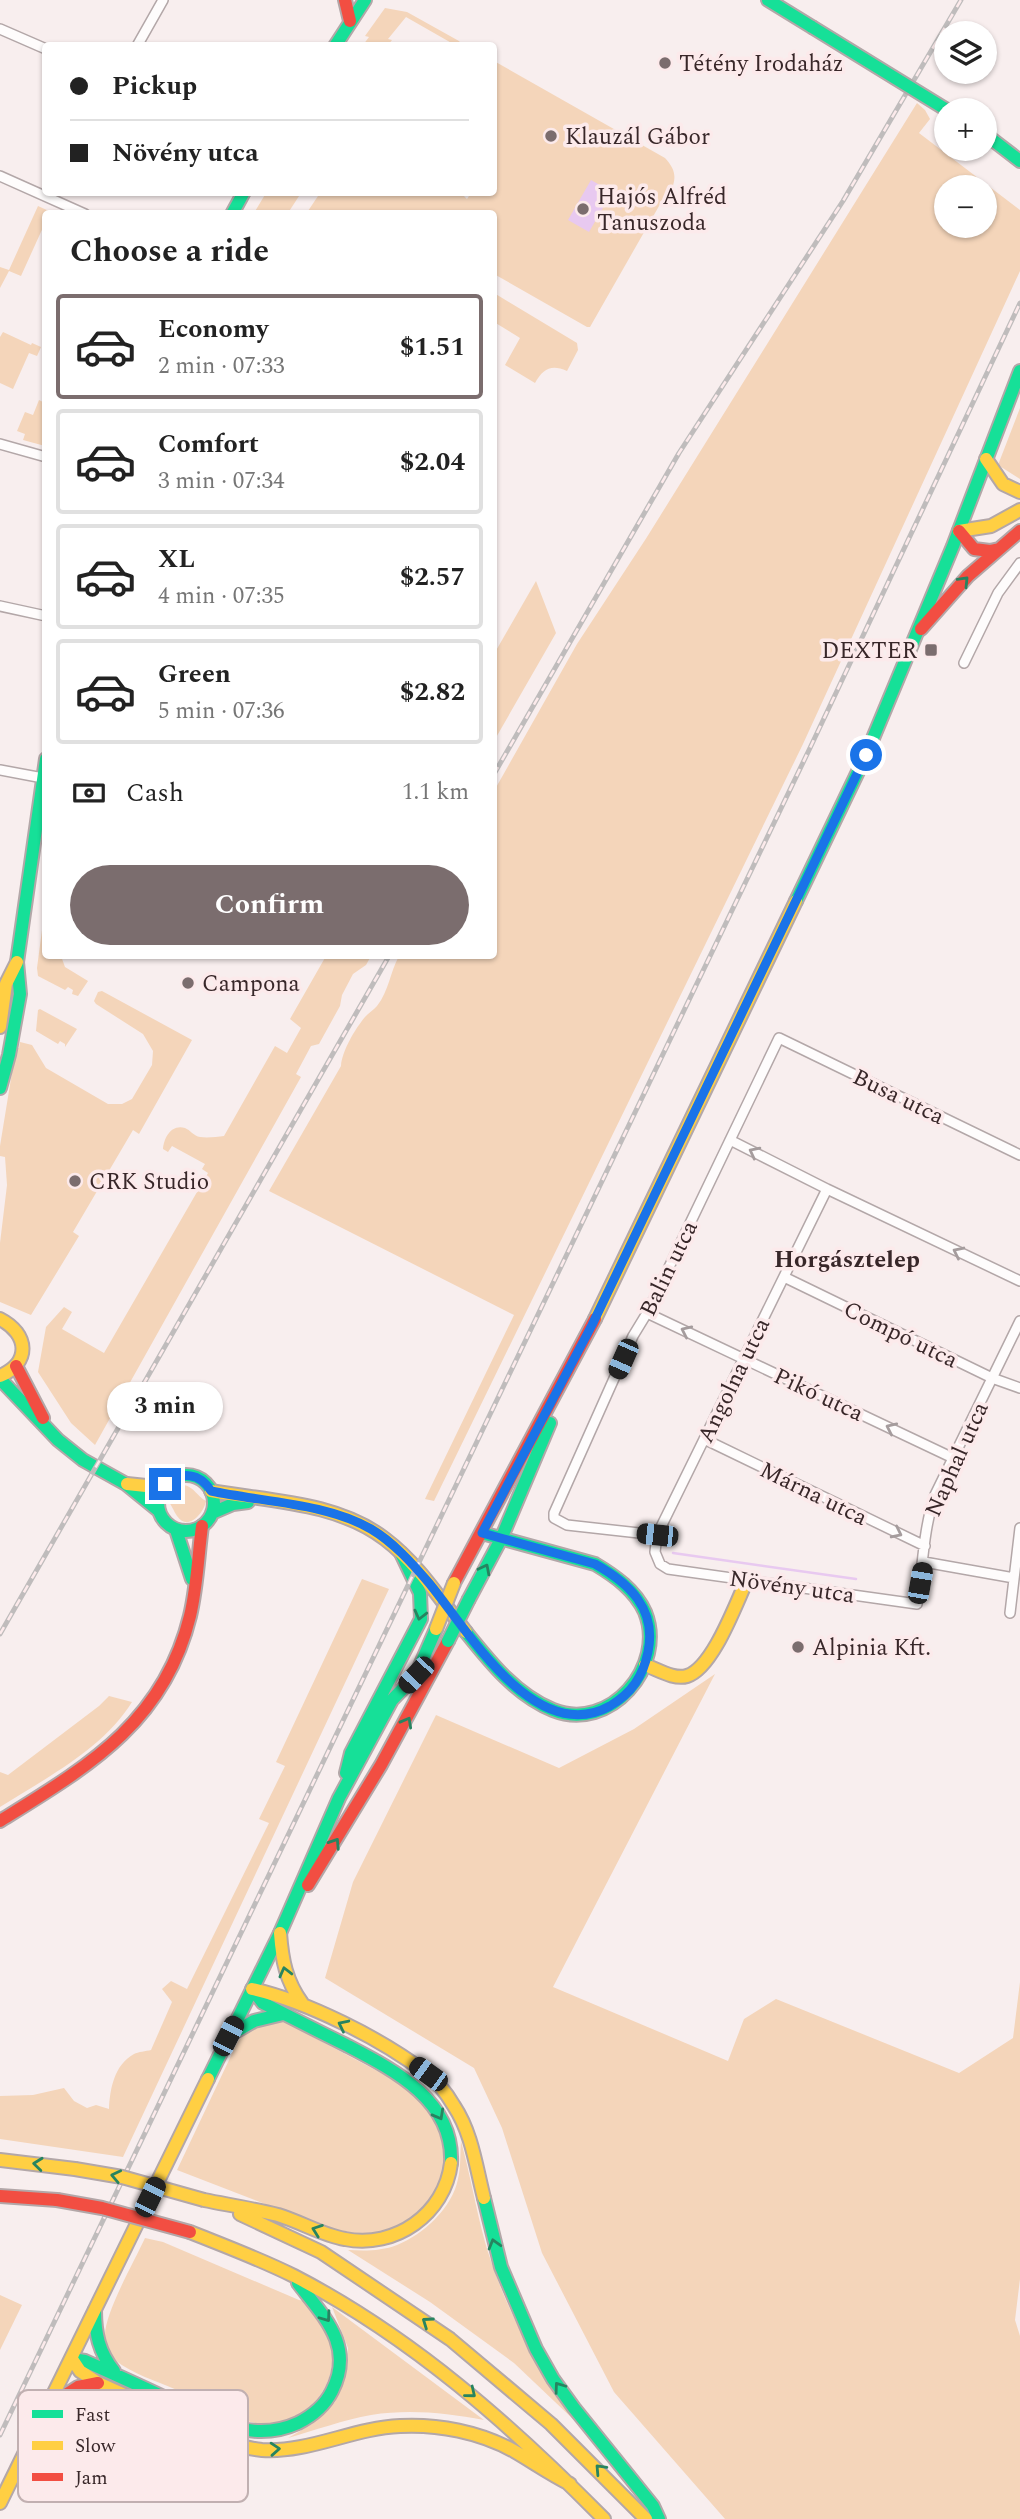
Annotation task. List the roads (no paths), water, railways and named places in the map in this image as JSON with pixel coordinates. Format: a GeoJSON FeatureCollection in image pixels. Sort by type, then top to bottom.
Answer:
{"type":"FeatureCollection","features":[{"type":"Feature","properties":{"kind":"main road"},"geometry":{"type":"LineString","coordinates":[[345,0],[350,21]]}},
{"type":"Feature","properties":{"kind":"main road"},"geometry":{"type":"LineString","coordinates":[[337,42],[365,0]]}},
{"type":"Feature","properties":{"kind":"main road"},"geometry":{"type":"LineString","coordinates":[[768,0],[934,102]]}},
{"type":"Feature","properties":{"kind":"main road"},"geometry":{"type":"LineString","coordinates":[[997,143],[1020,161]]}},
{"type":"Feature","properties":{"kind":"main road"},"geometry":{"type":"LineString","coordinates":[[57,2390],[283,1927],[339,1798],[392,1700],[416,1675],[454,1583],[592,1325],[866,755],[959,531],[1020,371]]}},
{"type":"Feature","properties":{"kind":"main road"},"geometry":{"type":"LineString","coordinates":[[986,458],[993,475],[1003,485],[1020,492]]}},
{"type":"Feature","properties":{"kind":"main road"},"geometry":{"type":"LineString","coordinates":[[959,531],[978,531],[1009,519],[1020,510]]}},
{"type":"Feature","properties":{"kind":"main road"},"geometry":{"type":"LineString","coordinates":[[959,531],[974,549],[1000,549]]}},
{"type":"Feature","properties":{"kind":"main road"},"geometry":{"type":"LineString","coordinates":[[918,632],[968,576],[1020,531]]}},
{"type":"Feature","properties":{"kind":"main road"},"geometry":{"type":"LineString","coordinates":[[0,1088],[20,994],[17,961],[42,785]]}},
{"type":"Feature","properties":{"kind":"main road"},"geometry":{"type":"LineString","coordinates":[[0,1027],[6,984],[17,961]]}},
{"type":"Feature","properties":{"kind":"main road"},"geometry":{"type":"LineString","coordinates":[[0,1319],[10,1322],[20,1334],[23,1352],[16,1366],[0,1378],[58,1440],[83,1460],[126,1484],[158,1510],[162,1518],[176,1530],[193,1584]]}},
{"type":"Feature","properties":{"kind":"main road"},"geometry":{"type":"LineString","coordinates":[[303,2005],[289,1988],[285,1976],[283,1927],[360,1805],[411,1715],[500,1539],[592,1325]]}},
{"type":"Feature","properties":{"kind":"main road"},"geometry":{"type":"LineString","coordinates":[[16,1366],[48,1427]]}},
{"type":"Feature","properties":{"kind":"main road"},"geometry":{"type":"LineString","coordinates":[[0,1821],[100,1756],[139,1719],[161,1687],[182,1643],[190,1617],[202,1526],[214,1506],[211,1491],[202,1480],[189,1475],[173,1478],[160,1491],[158,1510]]}},
{"type":"Feature","properties":{"kind":"main road"},"geometry":{"type":"LineString","coordinates":[[126,1484],[165,1484]]}},
{"type":"Feature","properties":{"kind":"main road"},"geometry":{"type":"LineString","coordinates":[[211,1491],[318,1510],[372,1529],[401,1553],[427,1581],[497,1670],[523,1694],[538,1703],[568,1713],[599,1710],[620,1699],[643,1674],[649,1646],[646,1616],[634,1591],[603,1568],[581,1559],[482,1533]]}},
{"type":"Feature","properties":{"kind":"main road"},"geometry":{"type":"LineString","coordinates":[[212,1513],[233,1504],[257,1500]]}},
{"type":"Feature","properties":{"kind":"main road"},"geometry":{"type":"LineString","coordinates":[[176,1530],[185,1531],[202,1526]]}},
{"type":"Feature","properties":{"kind":"main road"},"geometry":{"type":"LineString","coordinates":[[339,1798],[351,1754],[421,1619],[423,1602],[420,1591],[401,1553]]}},
{"type":"Feature","properties":{"kind":"main road"},"geometry":{"type":"LineString","coordinates":[[645,1665],[678,1676],[694,1674],[708,1658],[747,1580]]}},
{"type":"Feature","properties":{"kind":"main road"},"geometry":{"type":"LineString","coordinates":[[252,1989],[303,2005],[410,2060],[443,2090],[467,2130],[501,2267],[536,2349],[560,2389],[653,2506],[659,2519]]}},
{"type":"Feature","properties":{"kind":"main road"},"geometry":{"type":"LineString","coordinates":[[204,2200],[279,2215],[338,2237],[357,2241],[382,2240],[413,2227],[425,2218],[447,2184],[451,2163],[450,2145],[446,2130],[428,2098],[391,2068],[263,2003],[252,1989]]}},
{"type":"Feature","properties":{"kind":"main road"},"geometry":{"type":"LineString","coordinates":[[228,2036],[262,2017],[283,2014]]}},
{"type":"Feature","properties":{"kind":"main road"},"geometry":{"type":"LineString","coordinates":[[0,2160],[75,2168],[122,2177],[235,2211],[314,2247],[440,2331],[498,2375],[587,2456],[646,2519]]}},
{"type":"Feature","properties":{"kind":"main road"},"geometry":{"type":"LineString","coordinates":[[0,2196],[57,2200],[102,2208],[190,2232],[293,2276],[356,2311],[416,2351],[476,2397],[604,2519]]}},
{"type":"Feature","properties":{"kind":"main road"},"geometry":{"type":"LineString","coordinates":[[248,2430],[269,2432],[291,2427],[317,2412],[334,2389],[340,2353],[334,2328],[293,2276]]}},
{"type":"Feature","properties":{"kind":"main road"},"geometry":{"type":"LineString","coordinates":[[95,2310],[94,2331],[98,2349],[118,2376]]}},
{"type":"Feature","properties":{"kind":"main road"},"geometry":{"type":"LineString","coordinates":[[72,2359],[85,2361],[150,2390]]}},
{"type":"Feature","properties":{"kind":"main road"},"geometry":{"type":"LineString","coordinates":[[72,2359],[80,2371],[114,2390]]}},
{"type":"Feature","properties":{"kind":"main road"},"geometry":{"type":"LineString","coordinates":[[72,2390],[86,2383],[99,2383]]}},
{"type":"Feature","properties":{"kind":"main road"},"geometry":{"type":"LineString","coordinates":[[248,2448],[267,2451],[288,2448],[380,2428],[439,2428],[476,2435],[513,2450],[543,2471],[570,2484]]}},
{"type":"Feature","properties":{"kind":"main road"},"geometry":{"type":"LineString","coordinates":[[0,2503],[18,2468]]}},
{"type":"Feature","properties":{"kind":"street"},"geometry":{"type":"LineString","coordinates":[[139,42],[163,0]]}},
{"type":"Feature","properties":{"kind":"street"},"geometry":{"type":"LineString","coordinates":[[0,29],[42,48]]}},
{"type":"Feature","properties":{"kind":"street"},"geometry":{"type":"LineString","coordinates":[[0,176],[42,191]]}},
{"type":"Feature","properties":{"kind":"street"},"geometry":{"type":"LineString","coordinates":[[54,196],[78,210]]}},
{"type":"Feature","properties":{"kind":"street"},"geometry":{"type":"LineString","coordinates":[[0,444],[42,456]]}},
{"type":"Feature","properties":{"kind":"street"},"geometry":{"type":"LineString","coordinates":[[964,663],[998,593],[1020,563]]}},
{"type":"Feature","properties":{"kind":"street"},"geometry":{"type":"LineString","coordinates":[[0,606],[42,615]]}},
{"type":"Feature","properties":{"kind":"street"},"geometry":{"type":"LineString","coordinates":[[0,770],[42,778]]}},
{"type":"Feature","properties":{"kind":"street","name":"Balin utca"},"geometry":{"type":"LineString","coordinates":[[657,1535],[567,1525],[554,1518],[554,1513],[633,1336],[648,1313],[779,1038]]}},
{"type":"Feature","properties":{"kind":"street","name":"Busa utca"},"geometry":{"type":"LineString","coordinates":[[779,1038],[1020,1155]]}},
{"type":"Feature","properties":{"kind":"street"},"geometry":{"type":"LineString","coordinates":[[730,1140],[1020,1281]]}},
{"type":"Feature","properties":{"kind":"street","name":"Angolna utca"},"geometry":{"type":"LineString","coordinates":[[657,1535],[827,1189]]}},
{"type":"Feature","properties":{"kind":"street","name":"Compó utca"},"geometry":{"type":"LineString","coordinates":[[784,1277],[992,1378],[1020,1388]]}},
{"type":"Feature","properties":{"kind":"street","name":"Pikó utca"},"geometry":{"type":"LineString","coordinates":[[648,1313],[953,1458]]}},
{"type":"Feature","properties":{"kind":"street","name":"Naphal utca"},"geometry":{"type":"LineString","coordinates":[[917,1604],[927,1519],[953,1458],[1020,1321]]}},
{"type":"Feature","properties":{"kind":"street","name":"Márna utca"},"geometry":{"type":"LineString","coordinates":[[704,1439],[925,1546]]}},
{"type":"Feature","properties":{"kind":"street"},"geometry":{"type":"LineString","coordinates":[[1010,1613],[1020,1528]]}},
{"type":"Feature","properties":{"kind":"street","name":"Növény utca"},"geometry":{"type":"LineString","coordinates":[[657,1535],[656,1558],[668,1569],[917,1604]]}},
{"type":"Feature","properties":{"kind":"street"},"geometry":{"type":"LineString","coordinates":[[924,1562],[1014,1578]]}},
{"type":"Feature","properties":{"kind":"waterway"},"geometry":{"type":"LineString","coordinates":[[673,1553],[856,1579]]}},
{"type":"Feature","properties":{"kind":"railway"},"geometry":{"type":"LineString","coordinates":[[497,769],[679,453],[843,201],[961,0]]}},
{"type":"Feature","properties":{"kind":"railway"},"geometry":{"type":"LineString","coordinates":[[22,2390],[810,748],[1020,303]]}},
{"type":"Feature","properties":{"kind":"railway"},"geometry":{"type":"LineString","coordinates":[[0,1634],[387,959]]}},
{"type":"Feature","properties":{"kind":"railway"},"geometry":{"type":"LineString","coordinates":[[0,2435],[18,2398]]}},
{"type":"Feature","properties":{"kind":"place","name":"Tétény Irodaház"},"geometry":{"type":"Point","coordinates":[665,63]}},
{"type":"Feature","properties":{"kind":"place","name":"Klauzál Gábor"},"geometry":{"type":"Point","coordinates":[551,136]}},
{"type":"Feature","properties":{"kind":"place","name":"Hajós Alfréd Tanuszoda"},"geometry":{"type":"Point","coordinates":[583,209]}},
{"type":"Feature","properties":{"kind":"place","name":"DEXTER"},"geometry":{"type":"Point","coordinates":[931,650]}},
{"type":"Feature","properties":{"kind":"place","name":"Campona"},"geometry":{"type":"Point","coordinates":[188,983]}},
{"type":"Feature","properties":{"kind":"place","name":"CRK Studio"},"geometry":{"type":"Point","coordinates":[75,1181]}},
{"type":"Feature","properties":{"kind":"place","name":"Alpinia Kft."},"geometry":{"type":"Point","coordinates":[798,1647]}},
{"type":"Feature","properties":{"kind":"district","name":"Horgásztelep"},"geometry":{"type":"Point","coordinates":[847,1259]}}]}
